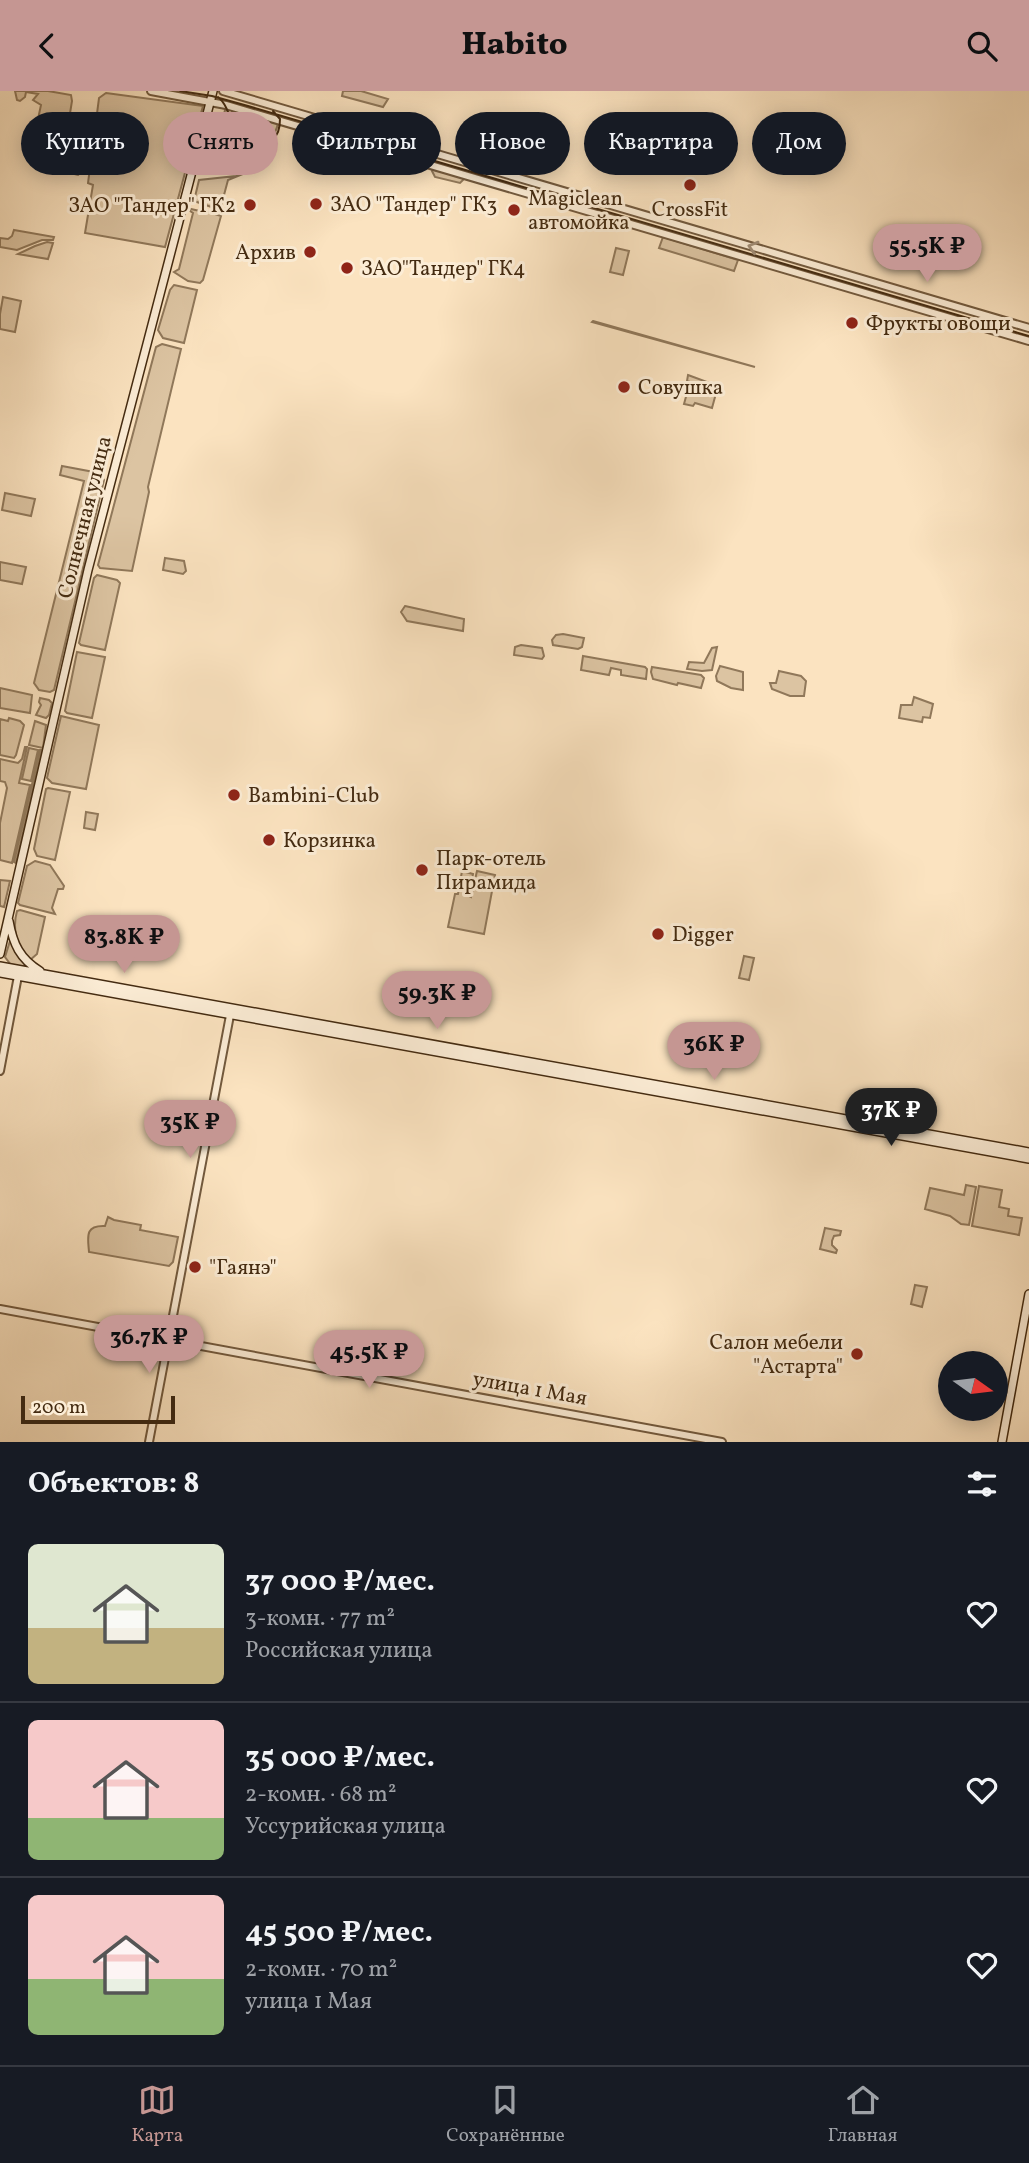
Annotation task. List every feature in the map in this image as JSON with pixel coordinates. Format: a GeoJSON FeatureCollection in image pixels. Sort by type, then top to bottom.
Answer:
{"type":"FeatureCollection","features":[{"type":"Feature","properties":{"kind":"main road","name":"Солнечная улица"},"geometry":{"type":"LineString","coordinates":[[0,954],[88,570],[213,91]]}},
{"type":"Feature","properties":{"kind":"main road"},"geometry":{"type":"LineString","coordinates":[[9,917],[11,932],[20,955],[47,975]]}},
{"type":"Feature","properties":{"kind":"main road"},"geometry":{"type":"LineString","coordinates":[[0,967],[1029,1159]]}},
{"type":"Feature","properties":{"kind":"main road"},"geometry":{"type":"LineString","coordinates":[[0,972],[1029,1152]]}},
{"type":"Feature","properties":{"kind":"main road"},"geometry":{"type":"LineString","coordinates":[[1002,1442],[1029,1294]]}},
{"type":"Feature","properties":{"kind":"street"},"geometry":{"type":"LineString","coordinates":[[151,91],[210,101],[292,125]]}},
{"type":"Feature","properties":{"kind":"street"},"geometry":{"type":"LineString","coordinates":[[223,91],[295,112]]}},
{"type":"Feature","properties":{"kind":"street"},"geometry":{"type":"LineString","coordinates":[[441,154],[1029,328]]}},
{"type":"Feature","properties":{"kind":"street"},"geometry":{"type":"LineString","coordinates":[[441,168],[1029,341]]}},
{"type":"Feature","properties":{"kind":"street"},"geometry":{"type":"LineString","coordinates":[[617,219],[621,208]]}},
{"type":"Feature","properties":{"kind":"street"},"geometry":{"type":"LineString","coordinates":[[792,271],[797,266],[796,259]]}},
{"type":"Feature","properties":{"kind":"street"},"geometry":{"type":"LineString","coordinates":[[818,279],[821,266]]}},
{"type":"Feature","properties":{"kind":"street"},"geometry":{"type":"LineString","coordinates":[[0,1071],[18,976]]}},
{"type":"Feature","properties":{"kind":"street"},"geometry":{"type":"LineString","coordinates":[[149,1442],[231,1011]]}},
{"type":"Feature","properties":{"kind":"street","name":"улица 1 Мая"},"geometry":{"type":"LineString","coordinates":[[0,1309],[722,1442]]}},
{"type":"Feature","properties":{"kind":"shaded area"},"geometry":{"type":"Polygon","coordinates":[[[15,91],[48,91],[71,95],[72,101],[70,112],[40,112],[41,105],[33,100],[38,94],[26,92],[25,97],[17,100],[15,91]]]}},
{"type":"Feature","properties":{"kind":"shaded area"},"geometry":{"type":"Polygon","coordinates":[[[343,91],[361,91],[388,99],[383,107],[342,96],[343,91]]]}},
{"type":"Feature","properties":{"kind":"shaded area"},"geometry":{"type":"Polygon","coordinates":[[[106,93],[203,106],[201,112],[163,112],[163,175],[184,175],[165,247],[85,233],[93,185],[88,183],[89,175],[149,175],[149,112],[97,112],[99,98],[106,93]]]}},
{"type":"Feature","properties":{"kind":"shaded area"},"geometry":{"type":"Polygon","coordinates":[[[441,170],[462,176],[463,180],[460,183],[434,175],[441,175],[441,170]]]}},
{"type":"Feature","properties":{"kind":"shaded area"},"geometry":{"type":"Polygon","coordinates":[[[240,175],[228,180],[220,210],[194,201],[199,180],[240,175]]]}},
{"type":"Feature","properties":{"kind":"shaded area"},"geometry":{"type":"Polygon","coordinates":[[[191,209],[221,216],[200,283],[188,281],[174,272],[179,269],[193,213],[191,209]]]}},
{"type":"Feature","properties":{"kind":"shaded area"},"geometry":{"type":"Polygon","coordinates":[[[14,230],[54,237],[53,240],[42,240],[17,250],[0,247],[0,238],[8,239],[14,230]]]}},
{"type":"Feature","properties":{"kind":"shaded area"},"geometry":{"type":"Polygon","coordinates":[[[663,237],[738,260],[734,271],[659,248],[663,237]]]}},
{"type":"Feature","properties":{"kind":"shaded area"},"geometry":{"type":"Polygon","coordinates":[[[53,243],[48,259],[18,254],[35,246],[53,243]]]}},
{"type":"Feature","properties":{"kind":"shaded area"},"geometry":{"type":"Polygon","coordinates":[[[616,248],[629,251],[623,275],[610,272],[616,248]]]}},
{"type":"Feature","properties":{"kind":"shaded area"},"geometry":{"type":"Polygon","coordinates":[[[174,285],[197,290],[184,343],[163,338],[158,330],[174,285]]]}},
{"type":"Feature","properties":{"kind":"shaded area"},"geometry":{"type":"Polygon","coordinates":[[[3,297],[21,301],[15,332],[0,329],[3,297]]]}},
{"type":"Feature","properties":{"kind":"shaded area"},"geometry":{"type":"Polygon","coordinates":[[[593,321],[755,367],[592,322],[593,321]]]}},
{"type":"Feature","properties":{"kind":"shaded area"},"geometry":{"type":"Polygon","coordinates":[[[162,344],[181,349],[148,487],[132,571],[100,568],[98,565],[156,347],[162,344]]]}},
{"type":"Feature","properties":{"kind":"shaded area"},"geometry":{"type":"Polygon","coordinates":[[[688,375],[718,386],[712,408],[695,403],[693,406],[684,404],[690,382],[687,381],[688,375]]]}},
{"type":"Feature","properties":{"kind":"shaded area"},"geometry":{"type":"Polygon","coordinates":[[[62,466],[99,473],[104,480],[54,690],[50,692],[39,690],[34,683],[84,481],[60,475],[62,466]]]}},
{"type":"Feature","properties":{"kind":"shaded area"},"geometry":{"type":"Polygon","coordinates":[[[5,493],[35,499],[31,516],[2,510],[5,493]]]}},
{"type":"Feature","properties":{"kind":"shaded area"},"geometry":{"type":"Polygon","coordinates":[[[165,558],[184,561],[186,571],[183,574],[163,570],[165,558]]]}},
{"type":"Feature","properties":{"kind":"shaded area"},"geometry":{"type":"Polygon","coordinates":[[[0,562],[26,567],[22,584],[0,580],[0,562]]]}},
{"type":"Feature","properties":{"kind":"shaded area"},"geometry":{"type":"Polygon","coordinates":[[[97,575],[120,583],[105,650],[79,643],[94,578],[97,575]]]}},
{"type":"Feature","properties":{"kind":"shaded area"},"geometry":{"type":"Polygon","coordinates":[[[405,606],[464,619],[463,631],[407,621],[401,612],[405,606]]]}},
{"type":"Feature","properties":{"kind":"shaded area"},"geometry":{"type":"Polygon","coordinates":[[[556,635],[584,638],[582,647],[578,649],[553,645],[552,640],[556,635]]]}},
{"type":"Feature","properties":{"kind":"shaded area"},"geometry":{"type":"Polygon","coordinates":[[[521,645],[542,648],[544,656],[542,659],[514,655],[515,647],[521,645]]]}},
{"type":"Feature","properties":{"kind":"shaded area"},"geometry":{"type":"Polygon","coordinates":[[[717,647],[712,670],[687,669],[689,662],[704,663],[712,648],[717,647]]]}},
{"type":"Feature","properties":{"kind":"shaded area"},"geometry":{"type":"Polygon","coordinates":[[[77,652],[105,657],[92,718],[65,711],[77,652]]]}},
{"type":"Feature","properties":{"kind":"shaded area"},"geometry":{"type":"Polygon","coordinates":[[[583,656],[645,667],[646,679],[621,675],[621,670],[611,668],[609,675],[581,670],[583,656]]]}},
{"type":"Feature","properties":{"kind":"shaded area"},"geometry":{"type":"Polygon","coordinates":[[[720,666],[743,672],[743,690],[717,681],[720,666]]]}},
{"type":"Feature","properties":{"kind":"shaded area"},"geometry":{"type":"Polygon","coordinates":[[[652,667],[701,675],[704,678],[701,688],[653,679],[652,667]]]}},
{"type":"Feature","properties":{"kind":"shaded area"},"geometry":{"type":"Polygon","coordinates":[[[779,671],[801,676],[806,681],[804,696],[790,696],[772,689],[770,683],[776,683],[779,671]]]}},
{"type":"Feature","properties":{"kind":"shaded area"},"geometry":{"type":"Polygon","coordinates":[[[0,688],[32,695],[30,713],[0,708],[0,688]]]}},
{"type":"Feature","properties":{"kind":"shaded area"},"geometry":{"type":"Polygon","coordinates":[[[914,697],[933,704],[930,718],[923,717],[922,722],[899,718],[901,705],[912,705],[914,697]]]}},
{"type":"Feature","properties":{"kind":"shaded area"},"geometry":{"type":"Polygon","coordinates":[[[40,698],[52,703],[46,718],[36,715],[41,705],[40,698]]]}},
{"type":"Feature","properties":{"kind":"shaded area"},"geometry":{"type":"Polygon","coordinates":[[[61,716],[99,725],[86,789],[52,783],[47,778],[61,716]]]}},
{"type":"Feature","properties":{"kind":"shaded area"},"geometry":{"type":"Polygon","coordinates":[[[9,718],[24,725],[14,758],[0,755],[0,719],[8,721],[9,718]]]}},
{"type":"Feature","properties":{"kind":"shaded area"},"geometry":{"type":"Polygon","coordinates":[[[35,721],[46,725],[43,748],[29,745],[35,721]]]}},
{"type":"Feature","properties":{"kind":"shaded area"},"geometry":{"type":"Polygon","coordinates":[[[25,747],[19,783],[30,785],[12,863],[0,860],[0,823],[7,788],[5,782],[0,781],[0,759],[18,763],[25,747]]]}},
{"type":"Feature","properties":{"kind":"shaded area"},"geometry":{"type":"Polygon","coordinates":[[[29,748],[38,750],[31,781],[22,779],[29,748]]]}},
{"type":"Feature","properties":{"kind":"shaded area"},"geometry":{"type":"Polygon","coordinates":[[[42,750],[16,863],[14,862],[42,750]]]}},
{"type":"Feature","properties":{"kind":"shaded area"},"geometry":{"type":"Polygon","coordinates":[[[48,788],[70,792],[55,860],[37,856],[34,849],[48,788]]]}},
{"type":"Feature","properties":{"kind":"shaded area"},"geometry":{"type":"Polygon","coordinates":[[[86,812],[98,814],[95,830],[84,828],[86,812]]]}},
{"type":"Feature","properties":{"kind":"shaded area"},"geometry":{"type":"Polygon","coordinates":[[[35,861],[50,865],[64,886],[63,889],[58,889],[52,908],[55,914],[18,903],[27,866],[35,861]]]}},
{"type":"Feature","properties":{"kind":"shaded area"},"geometry":{"type":"Polygon","coordinates":[[[462,871],[473,874],[471,897],[477,871],[495,875],[484,934],[448,927],[462,871]]]}},
{"type":"Feature","properties":{"kind":"shaded area"},"geometry":{"type":"Polygon","coordinates":[[[0,880],[10,881],[4,907],[0,906],[0,880]]]}},
{"type":"Feature","properties":{"kind":"shaded area"},"geometry":{"type":"Polygon","coordinates":[[[17,911],[45,917],[37,954],[30,960],[15,931],[17,911]]]}},
{"type":"Feature","properties":{"kind":"shaded area"},"geometry":{"type":"Polygon","coordinates":[[[10,941],[30,968],[11,965],[5,957],[10,941]]]}},
{"type":"Feature","properties":{"kind":"shaded area"},"geometry":{"type":"Polygon","coordinates":[[[744,956],[754,958],[749,980],[739,978],[744,956]]]}},
{"type":"Feature","properties":{"kind":"shaded area"},"geometry":{"type":"Polygon","coordinates":[[[966,1185],[976,1187],[969,1225],[925,1209],[930,1188],[964,1195],[966,1185]]]}},
{"type":"Feature","properties":{"kind":"shaded area"},"geometry":{"type":"Polygon","coordinates":[[[979,1186],[1002,1190],[999,1207],[1009,1209],[1008,1216],[1022,1218],[1019,1235],[972,1226],[979,1186]]]}},
{"type":"Feature","properties":{"kind":"shaded area"},"geometry":{"type":"Polygon","coordinates":[[[108,1217],[141,1225],[140,1230],[178,1237],[173,1262],[169,1266],[89,1252],[90,1230],[105,1226],[108,1217]]]}},
{"type":"Feature","properties":{"kind":"shaded area"},"geometry":{"type":"Polygon","coordinates":[[[825,1228],[841,1231],[832,1241],[836,1253],[820,1249],[825,1228]]]}},
{"type":"Feature","properties":{"kind":"shaded area"},"geometry":{"type":"Polygon","coordinates":[[[915,1285],[927,1287],[922,1307],[911,1304],[915,1285]]]}},
{"type":"Feature","properties":{"kind":"tram line"},"geometry":{"type":"LineString","coordinates":[[180,91],[248,106],[1029,336]]}},
{"type":"Feature","properties":{"kind":"tram line"},"geometry":{"type":"LineString","coordinates":[[218,97],[224,103],[236,135],[247,145],[261,145],[275,137],[280,119],[273,111]]}},
{"type":"Feature","properties":{"kind":"place","name":"CrossFit"},"geometry":{"type":"Point","coordinates":[690,185]}},
{"type":"Feature","properties":{"kind":"place","name":"ЗАО \"Тандер\" ГК3"},"geometry":{"type":"Point","coordinates":[316,204]}},
{"type":"Feature","properties":{"kind":"place","name":"ЗАО \"Тандер\" ГК2"},"geometry":{"type":"Point","coordinates":[250,205]}},
{"type":"Feature","properties":{"kind":"place","name":"Magiclean автомойка"},"geometry":{"type":"Point","coordinates":[514,210]}},
{"type":"Feature","properties":{"kind":"place","name":"Архив"},"geometry":{"type":"Point","coordinates":[310,252]}},
{"type":"Feature","properties":{"kind":"place","name":"ЗАО\"Тандер\" ГК4"},"geometry":{"type":"Point","coordinates":[347,268]}},
{"type":"Feature","properties":{"kind":"place","name":"Фрукты овощи"},"geometry":{"type":"Point","coordinates":[852,323]}},
{"type":"Feature","properties":{"kind":"place","name":"Совушка"},"geometry":{"type":"Point","coordinates":[624,387]}},
{"type":"Feature","properties":{"kind":"place","name":"Bambini-Club"},"geometry":{"type":"Point","coordinates":[234,795]}},
{"type":"Feature","properties":{"kind":"place","name":"Корзинка"},"geometry":{"type":"Point","coordinates":[269,840]}},
{"type":"Feature","properties":{"kind":"place","name":"Парк-отель Пирамида"},"geometry":{"type":"Point","coordinates":[422,870]}},
{"type":"Feature","properties":{"kind":"place","name":"Digger"},"geometry":{"type":"Point","coordinates":[658,934]}},
{"type":"Feature","properties":{"kind":"place","name":"\"Гаянэ\""},"geometry":{"type":"Point","coordinates":[195,1267]}},
{"type":"Feature","properties":{"kind":"place","name":"Салон мебели \"Астарта\""},"geometry":{"type":"Point","coordinates":[857,1354]}}]}
